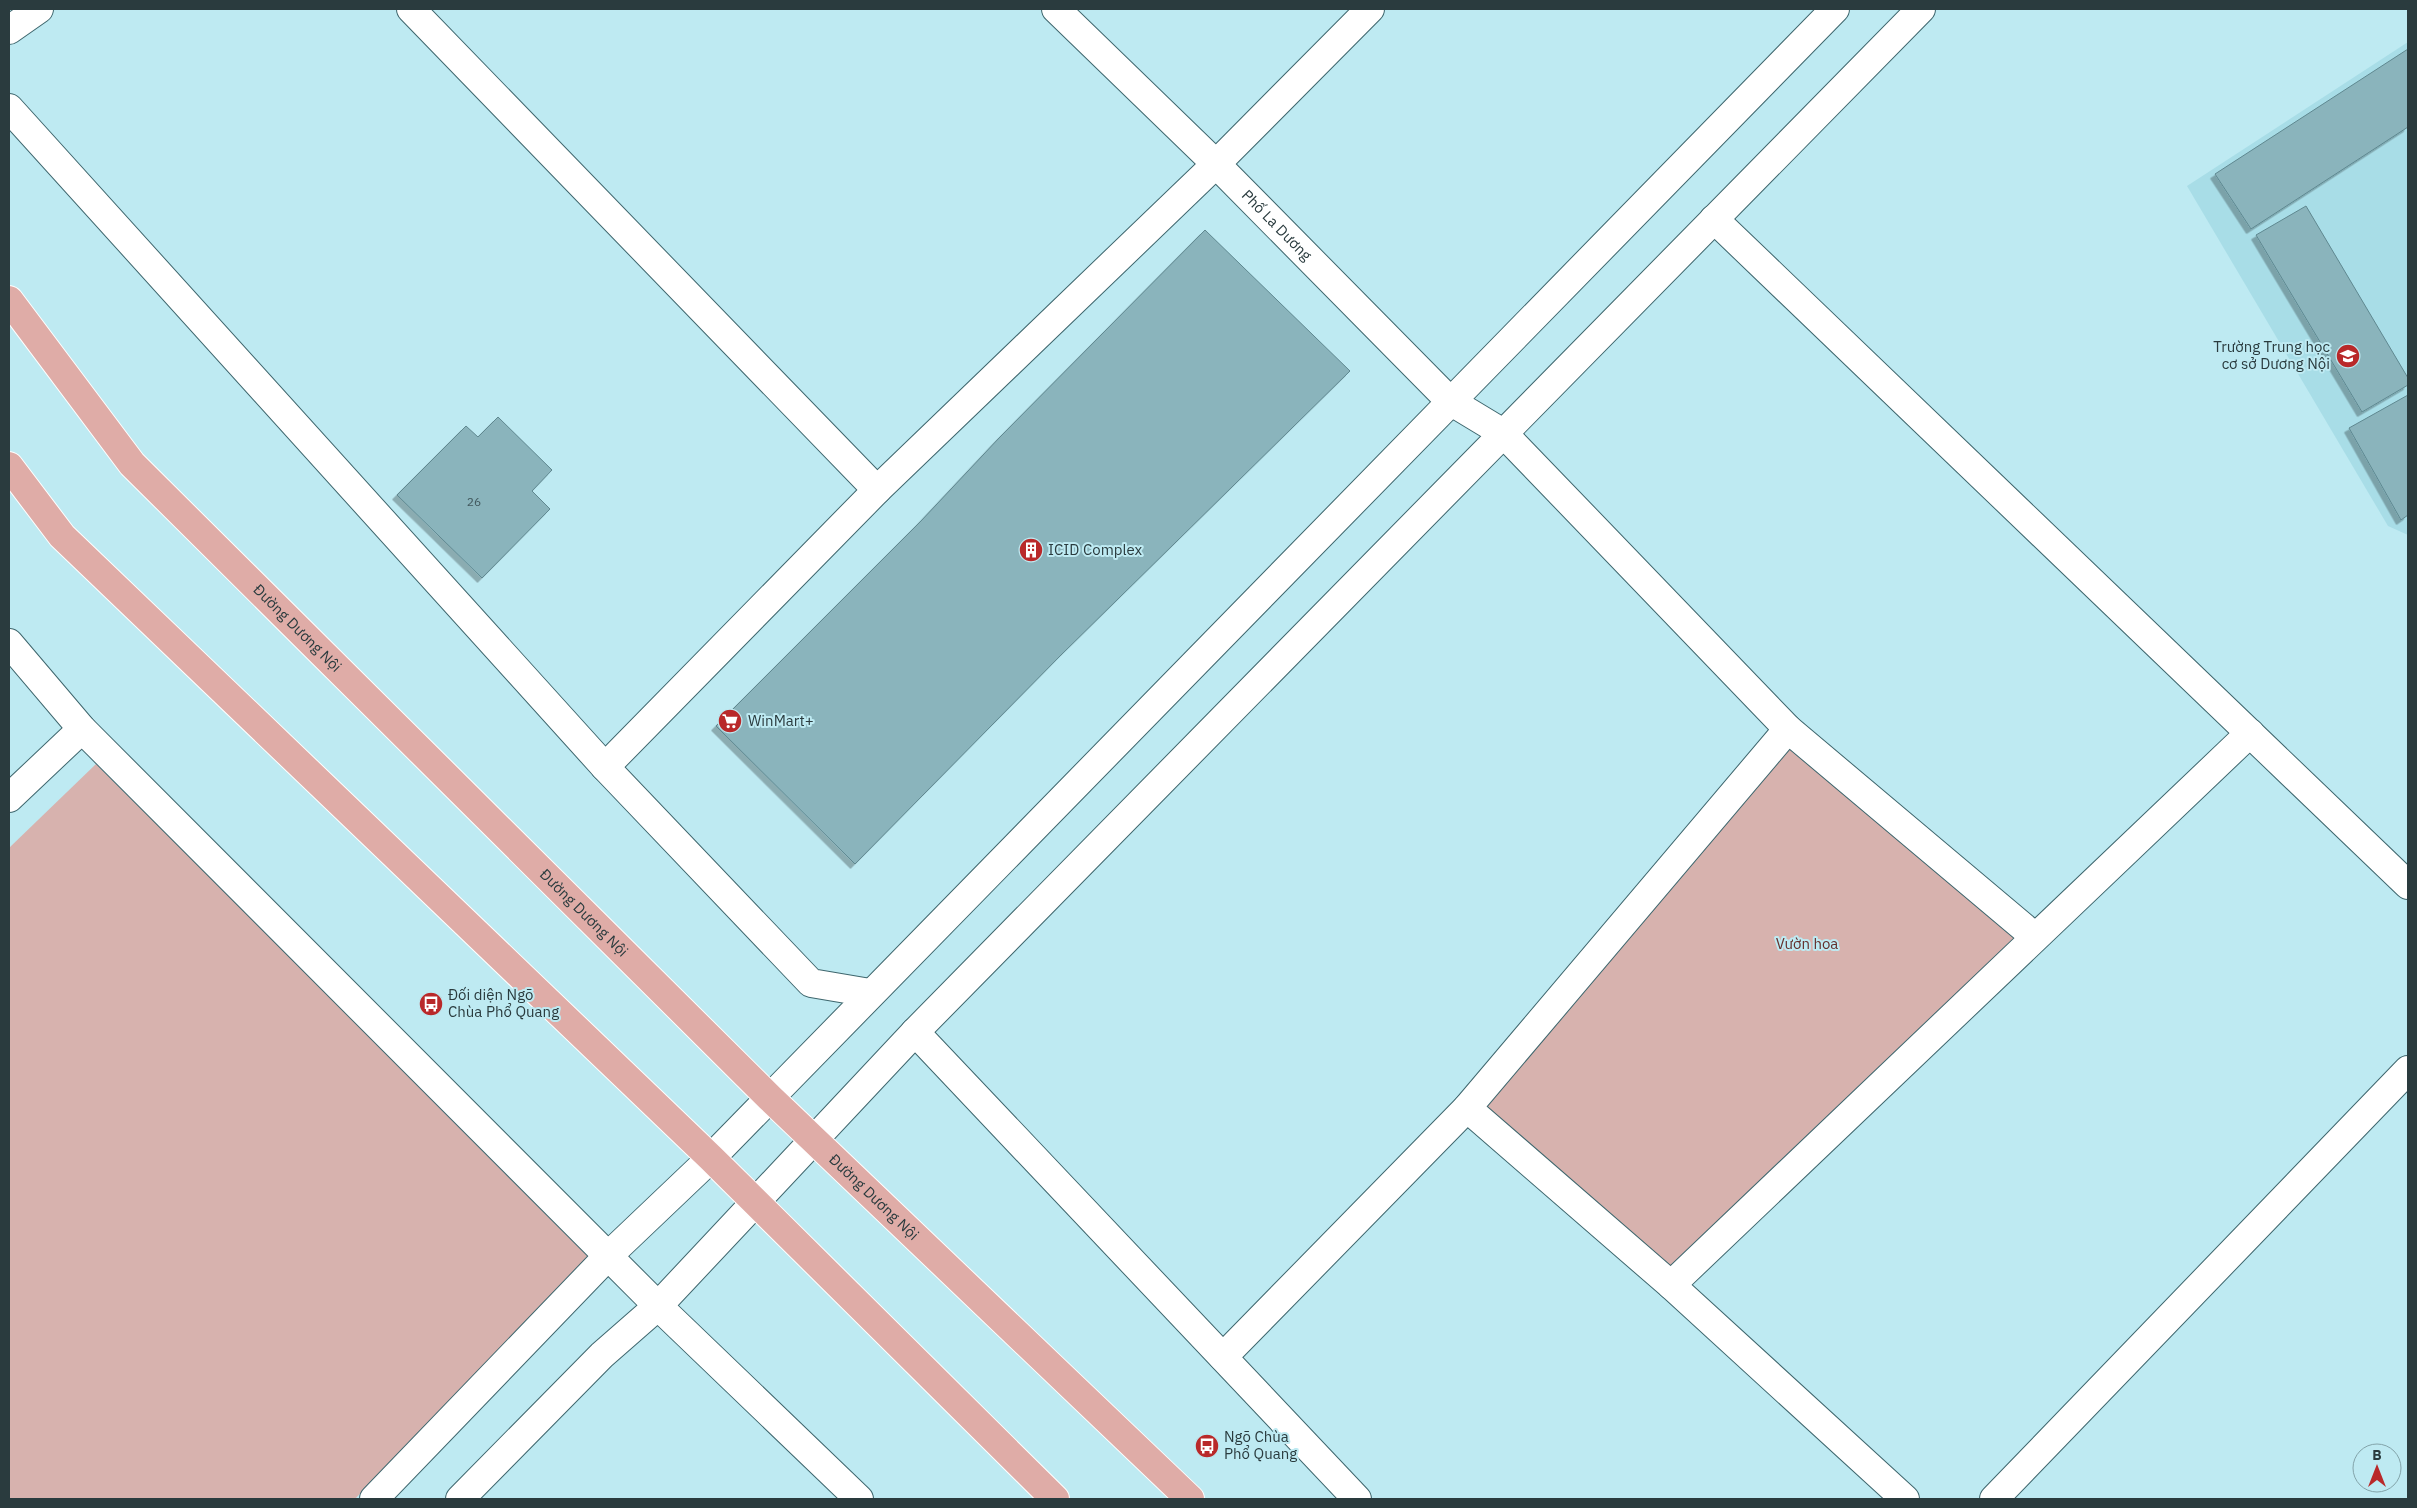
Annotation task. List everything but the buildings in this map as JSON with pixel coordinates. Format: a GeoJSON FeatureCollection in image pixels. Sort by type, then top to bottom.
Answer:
{"type":"FeatureCollection","features":[{"type":"Feature","properties":{"kind":"main road","name":"Đường Dương Nội"},"geometry":{"type":"LineString","coordinates":[[9,300],[132,464],[770,1098],[1190,1499]]}},
{"type":"Feature","properties":{"kind":"main road"},"geometry":{"type":"LineString","coordinates":[[9,466],[62,536],[711,1158],[1054,1499]]}},
{"type":"Feature","properties":{"kind":"street"},"geometry":{"type":"LineString","coordinates":[[9,30],[38,9]]}},
{"type":"Feature","properties":{"kind":"street"},"geometry":{"type":"LineString","coordinates":[[411,9],[877,490]]}},
{"type":"Feature","properties":{"kind":"street","name":"Phố La Dương"},"geometry":{"type":"LineString","coordinates":[[1056,9],[1216,164],[1450,401],[1503,434],[1788,729],[2035,937]]}},
{"type":"Feature","properties":{"kind":"street"},"geometry":{"type":"LineString","coordinates":[[605,767],[877,490],[1216,164],[1370,9]]}},
{"type":"Feature","properties":{"kind":"street"},"geometry":{"type":"LineString","coordinates":[[374,1499],[608,1256],[711,1158],[770,1098],[870,993],[1834,9]]}},
{"type":"Feature","properties":{"kind":"street"},"geometry":{"type":"LineString","coordinates":[[460,1499],[602,1355],[658,1306],[915,1032],[1921,9]]}},
{"type":"Feature","properties":{"kind":"street"},"geometry":{"type":"LineString","coordinates":[[9,108],[605,767],[811,983],[870,993]]}},
{"type":"Feature","properties":{"kind":"street"},"geometry":{"type":"LineString","coordinates":[[1714,219],[2408,885]]}},
{"type":"Feature","properties":{"kind":"street"},"geometry":{"type":"LineString","coordinates":[[9,643],[82,729],[658,1306],[859,1499]]}},
{"type":"Feature","properties":{"kind":"street"},"geometry":{"type":"LineString","coordinates":[[9,798],[82,729]]}},
{"type":"Feature","properties":{"kind":"street"},"geometry":{"type":"LineString","coordinates":[[1223,1358],[1467,1108],[1788,729]]}},
{"type":"Feature","properties":{"kind":"street"},"geometry":{"type":"LineString","coordinates":[[1671,1285],[2250,733]]}},
{"type":"Feature","properties":{"kind":"street"},"geometry":{"type":"LineString","coordinates":[[915,1032],[1357,1499]]}},
{"type":"Feature","properties":{"kind":"street"},"geometry":{"type":"LineString","coordinates":[[1994,1499],[2408,1070]]}},
{"type":"Feature","properties":{"kind":"street"},"geometry":{"type":"LineString","coordinates":[[1467,1108],[1671,1285],[1905,1499]]}},
{"type":"Feature","properties":{"kind":"shaded area","name":"Trường Trung học cơ sở Dương Nội"},"geometry":{"type":"Polygon","coordinates":[[[2408,42],[2408,535],[2388,526],[2187,186],[2408,42]]]}},
{"type":"Feature","properties":{"kind":"green space","name":"Vườn hoa"},"geometry":{"type":"Polygon","coordinates":[[[1789,739],[2026,937],[1671,1276],[1477,1108],[1789,739]]]}},
{"type":"Feature","properties":{"kind":"green space"},"geometry":{"type":"Polygon","coordinates":[[[96,764],[592,1253],[355,1499],[9,1499],[9,848],[96,764]]]}},
{"type":"Feature","properties":{"kind":"place","name":"Trường Trung học cơ sở Dương Nội"},"geometry":{"type":"Point","coordinates":[2348,356]}},
{"type":"Feature","properties":{"kind":"place","name":"ICID Complex"},"geometry":{"type":"Point","coordinates":[1031,550]}},
{"type":"Feature","properties":{"kind":"place","name":"WinMart+"},"geometry":{"type":"Point","coordinates":[730,721]}},
{"type":"Feature","properties":{"kind":"place","name":"Đối diện Ngõ Chùa Phổ Quang"},"geometry":{"type":"Point","coordinates":[431,1004]}},
{"type":"Feature","properties":{"kind":"place","name":"Ngõ Chùa Phổ Quang"},"geometry":{"type":"Point","coordinates":[1207,1446]}}]}
